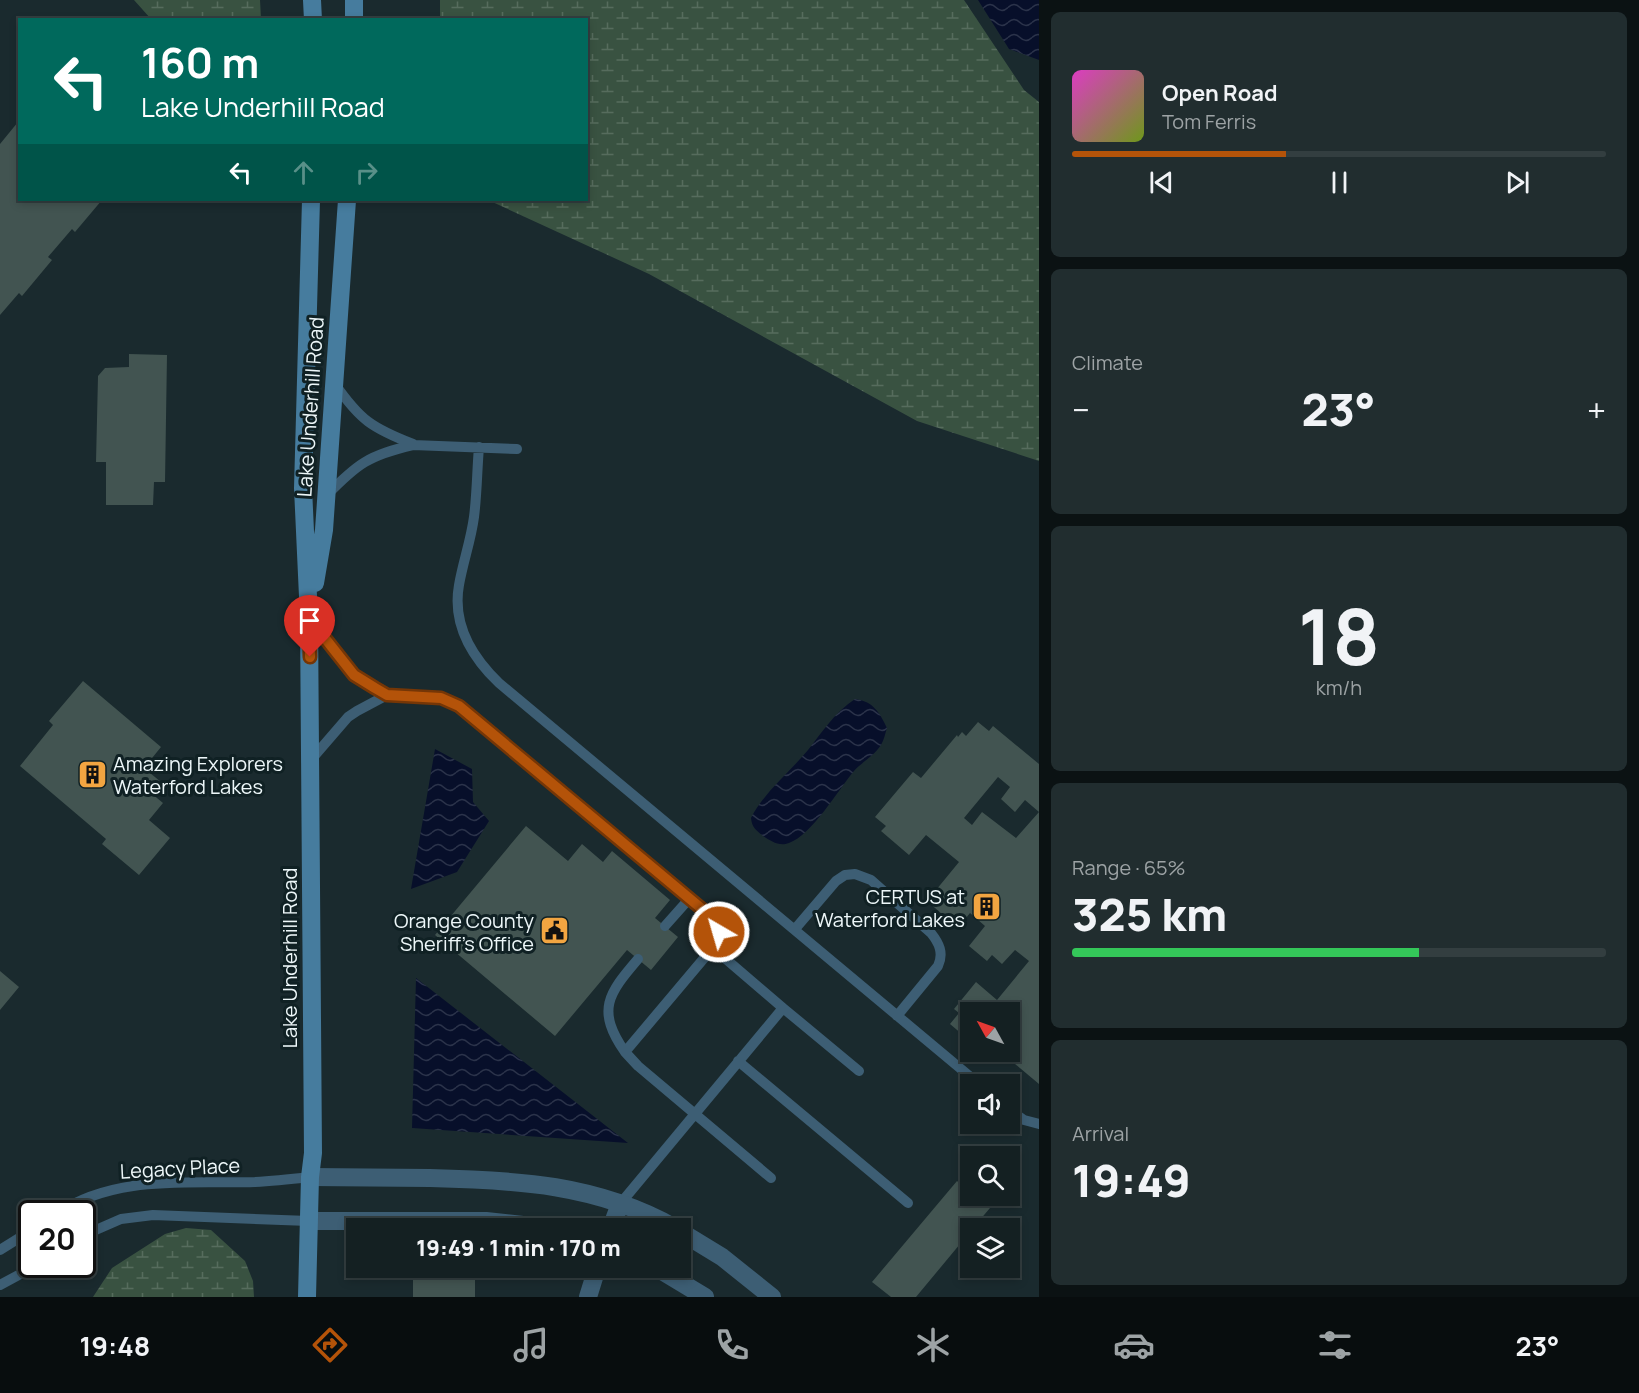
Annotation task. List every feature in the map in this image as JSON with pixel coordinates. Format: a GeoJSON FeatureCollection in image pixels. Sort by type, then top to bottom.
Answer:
{"type":"FeatureCollection","features":[{"type":"Feature","properties":{"kind":"street"},"geometry":{"type":"LineString","coordinates":[[312,0],[313,18]]}},
{"type":"Feature","properties":{"kind":"street"},"geometry":{"type":"LineString","coordinates":[[354,0],[354,18]]}},
{"type":"Feature","properties":{"kind":"street","name":"Lake Underhill Road"},"geometry":{"type":"LineString","coordinates":[[307,1297],[310,1177],[313,1153],[309,618],[303,488],[311,201]]}},
{"type":"Feature","properties":{"kind":"street","name":"Lake Underhill Road"},"geometry":{"type":"LineString","coordinates":[[309,618],[324,530],[347,201]]}},
{"type":"Feature","properties":{"kind":"street"},"geometry":{"type":"LineString","coordinates":[[310,1177],[506,1180],[570,1189],[620,1204],[652,1218]]}},
{"type":"Feature","properties":{"kind":"street"},"geometry":{"type":"LineString","coordinates":[[615,1218],[620,1204]]}},
{"type":"Feature","properties":{"kind":"street"},"geometry":{"type":"LineString","coordinates":[[309,1221],[346,1221]]}},
{"type":"Feature","properties":{"kind":"street"},"geometry":{"type":"LineString","coordinates":[[691,1238],[722,1257],[772,1297]]}},
{"type":"Feature","properties":{"kind":"street"},"geometry":{"type":"LineString","coordinates":[[588,1297],[594,1278]]}},
{"type":"Feature","properties":{"kind":"street"},"geometry":{"type":"LineString","coordinates":[[674,1278],[705,1297]]}},
{"type":"Feature","properties":{"kind":"lane"},"geometry":{"type":"LineString","coordinates":[[334,383],[346,401],[368,423],[382,433],[413,445]]}},
{"type":"Feature","properties":{"kind":"lane"},"geometry":{"type":"LineString","coordinates":[[326,496],[351,472],[372,457],[413,445],[517,449]]}},
{"type":"Feature","properties":{"kind":"lane"},"geometry":{"type":"LineString","coordinates":[[479,447],[474,518],[459,583],[457,603],[461,628],[485,669],[967,1074]]}},
{"type":"Feature","properties":{"kind":"lane"},"geometry":{"type":"LineString","coordinates":[[309,618],[354,675],[387,695],[441,698],[459,706],[711,917],[719,930],[718,940],[713,948],[625,1052]]}},
{"type":"Feature","properties":{"kind":"lane"},"geometry":{"type":"LineString","coordinates":[[310,762],[348,717],[387,695]]}},
{"type":"Feature","properties":{"kind":"lane"},"geometry":{"type":"LineString","coordinates":[[795,929],[836,881],[845,875],[855,874],[865,877],[892,898],[931,933],[939,945],[941,954],[938,966],[897,1016]]}},
{"type":"Feature","properties":{"kind":"lane"},"geometry":{"type":"LineString","coordinates":[[665,926],[689,898]]}},
{"type":"Feature","properties":{"kind":"lane"},"geometry":{"type":"LineString","coordinates":[[713,948],[860,1071]]}},
{"type":"Feature","properties":{"kind":"lane"},"geometry":{"type":"LineString","coordinates":[[638,959],[615,988],[608,1007],[611,1028],[625,1052],[638,1066],[771,1178]]}},
{"type":"Feature","properties":{"kind":"lane"},"geometry":{"type":"LineString","coordinates":[[620,1204],[783,1008]]}},
{"type":"Feature","properties":{"kind":"lane"},"geometry":{"type":"LineString","coordinates":[[738,1061],[908,1203]]}},
{"type":"Feature","properties":{"kind":"lane"},"geometry":{"type":"LineString","coordinates":[[1020,1117],[1039,1124]]}},
{"type":"Feature","properties":{"kind":"lane","name":"Legacy Place"},"geometry":{"type":"LineString","coordinates":[[83,1200],[92,1195],[132,1185],[156,1182],[256,1182],[310,1177]]}},
{"type":"Feature","properties":{"kind":"lane"},"geometry":{"type":"LineString","coordinates":[[96,1230],[110,1223],[142,1216],[187,1215],[309,1221]]}},
{"type":"Feature","properties":{"kind":"lane"},"geometry":{"type":"LineString","coordinates":[[0,1250],[18,1239]]}},
{"type":"Feature","properties":{"kind":"lane"},"geometry":{"type":"LineString","coordinates":[[0,1285],[18,1275]]}},
{"type":"Feature","properties":{"kind":"green space"},"geometry":{"type":"Polygon","coordinates":[[[134,0],[260,0],[261,18],[150,18],[134,0]]]}},
{"type":"Feature","properties":{"kind":"green space"},"geometry":{"type":"Polygon","coordinates":[[[440,0],[964,0],[1024,90],[1039,102],[1039,461],[917,421],[649,274],[490,201],[588,201],[588,18],[440,18],[440,0]]]}},
{"type":"Feature","properties":{"kind":"green space"},"geometry":{"type":"Polygon","coordinates":[[[186,1228],[211,1230],[245,1261],[253,1281],[254,1297],[93,1297],[112,1268],[165,1234],[186,1228]]]}},
{"type":"Feature","properties":{"kind":"water"},"geometry":{"type":"Polygon","coordinates":[[[978,0],[1039,0],[1039,60],[1009,49],[978,0]]]}},
{"type":"Feature","properties":{"kind":"water"},"geometry":{"type":"Polygon","coordinates":[[[855,699],[867,702],[882,717],[887,728],[881,745],[854,771],[815,822],[798,838],[782,844],[763,836],[755,828],[751,818],[757,808],[835,716],[855,699]]]}},
{"type":"Feature","properties":{"kind":"water"},"geometry":{"type":"Polygon","coordinates":[[[435,749],[472,769],[473,802],[489,821],[457,872],[411,889],[435,749]]]}},
{"type":"Feature","properties":{"kind":"water"},"geometry":{"type":"Polygon","coordinates":[[[416,978],[628,1143],[412,1128],[416,978]]]}},
{"type":"Feature","properties":{"kind":"building"},"geometry":{"type":"Polygon","coordinates":[[[18,122],[18,201],[101,201],[75,232],[72,229],[48,257],[52,260],[22,296],[19,293],[0,315],[0,144],[18,122]]]}},
{"type":"Feature","properties":{"kind":"building"},"geometry":{"type":"Polygon","coordinates":[[[129,354],[167,355],[165,482],[154,482],[153,505],[106,505],[106,462],[96,462],[98,376],[105,368],[129,367],[129,354]]]}},
{"type":"Feature","properties":{"kind":"building","name":"Amazing Explorers Waterford Lakes"},"geometry":{"type":"Polygon","coordinates":[[[83,681],[161,747],[144,768],[161,782],[151,793],[163,803],[149,820],[170,838],[139,875],[102,844],[106,839],[20,766],[53,725],[49,721],[83,681]]]}},
{"type":"Feature","properties":{"kind":"building","name":"CERTUS at Waterford Lakes"},"geometry":{"type":"Polygon","coordinates":[[[978,722],[989,731],[993,726],[1039,764],[1039,812],[1039,1084],[1013,1062],[1020,1062],[1020,1002],[960,1002],[960,1032],[950,1024],[959,1013],[954,1009],[976,982],[997,1000],[1029,961],[1015,950],[1002,964],[992,955],[987,961],[969,946],[985,926],[970,913],[958,928],[927,901],[959,862],[926,835],[909,855],[881,831],[886,826],[875,817],[913,772],[921,778],[962,732],[966,736],[978,722]],[[998,777],[964,818],[972,825],[982,812],[1016,838],[1039,812],[1025,800],[1015,812],[1001,799],[1010,787],[998,777]]]}},
{"type":"Feature","properties":{"kind":"building","name":"Orange County Sheriff's Office"},"geometry":{"type":"Polygon","coordinates":[[[526,826],[568,861],[582,844],[603,862],[612,851],[670,900],[655,918],[678,937],[651,970],[627,950],[555,1036],[435,935],[526,826]]]}},
{"type":"Feature","properties":{"kind":"building"},"geometry":{"type":"Polygon","coordinates":[[[0,971],[19,987],[0,1010],[0,971]]]}},
{"type":"Feature","properties":{"kind":"building"},"geometry":{"type":"Polygon","coordinates":[[[957,1181],[960,1184],[960,1206],[988,1206],[990,1208],[982,1218],[960,1218],[960,1244],[916,1297],[891,1297],[872,1282],[957,1181]]]}},
{"type":"Feature","properties":{"kind":"building"},"geometry":{"type":"Polygon","coordinates":[[[413,1279],[475,1279],[475,1297],[413,1297],[413,1279]]]}},
{"type":"Feature","properties":{"kind":"place","name":"Amazing Explorers Waterford Lakes"},"geometry":{"type":"Point","coordinates":[92,775]}},
{"type":"Feature","properties":{"kind":"place","name":"CERTUS at Waterford Lakes"},"geometry":{"type":"Point","coordinates":[986,907]}},
{"type":"Feature","properties":{"kind":"place","name":"Orange County Sheriff's Office"},"geometry":{"type":"Point","coordinates":[555,931]}},
{"type":"Feature","properties":{"kind":"route"},"geometry":{"type":"LineString","coordinates":[[310,657],[309,618],[354,675],[375,688],[387,695],[441,698],[459,706],[708,914],[719,932]]}}]}
